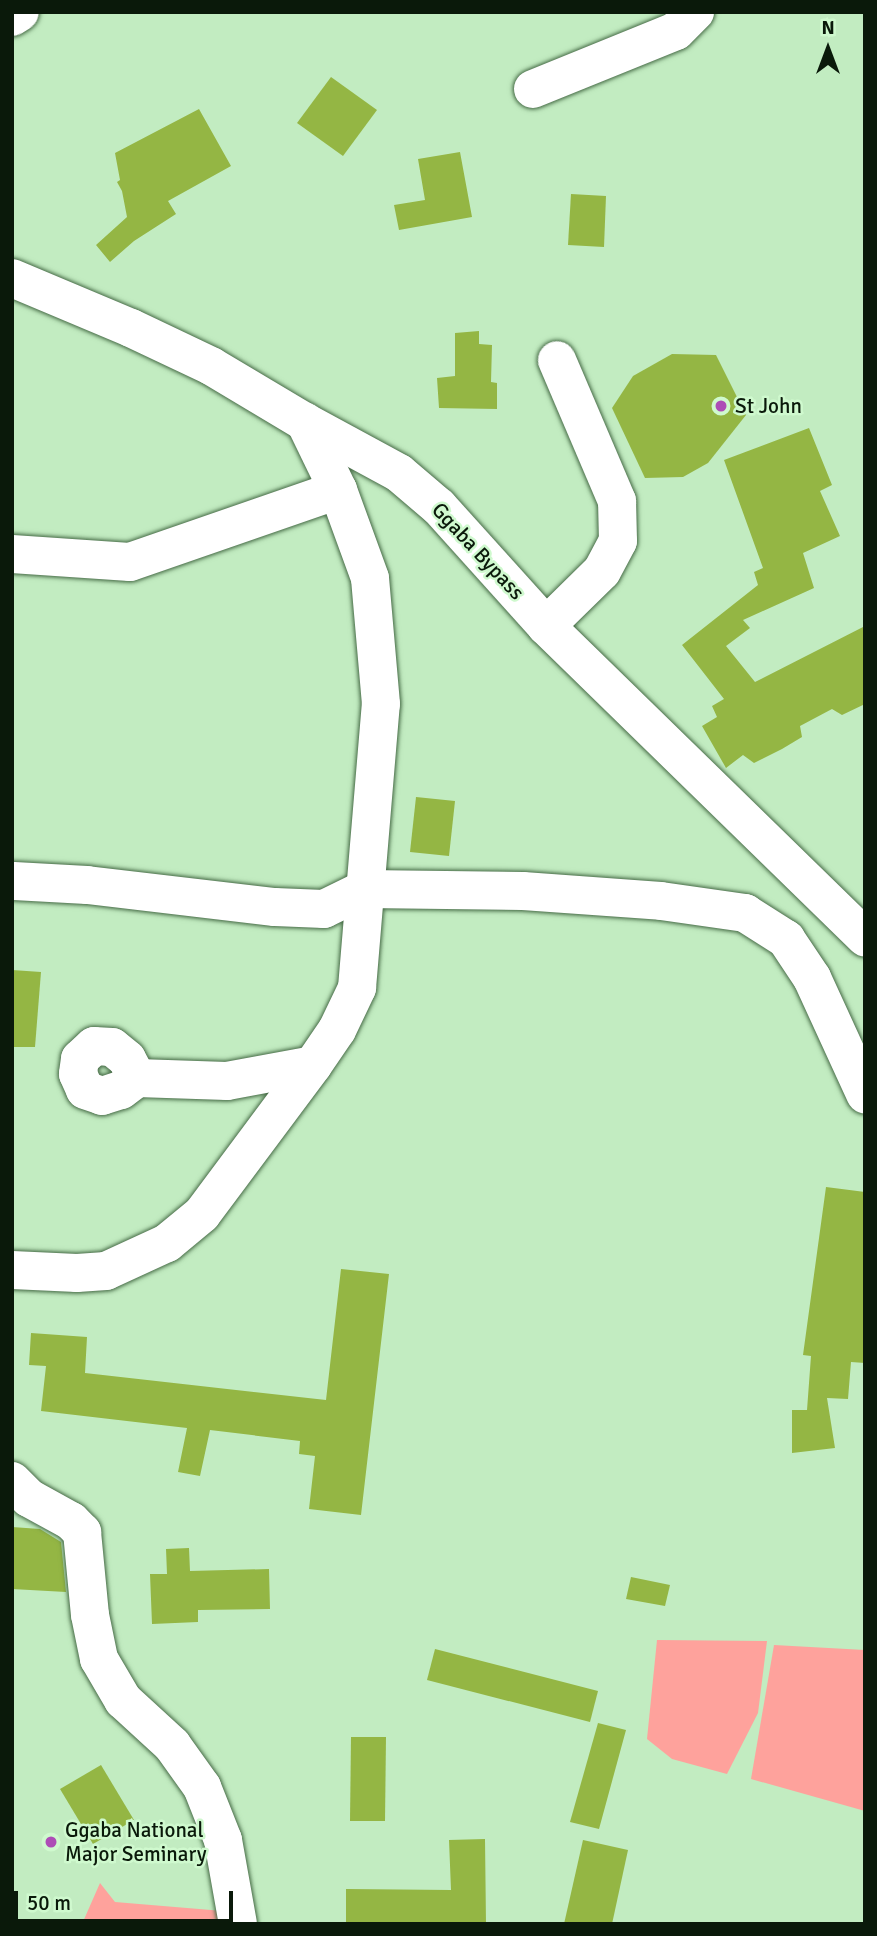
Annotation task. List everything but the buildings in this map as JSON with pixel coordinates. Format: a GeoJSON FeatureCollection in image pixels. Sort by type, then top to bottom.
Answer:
{"type":"FeatureCollection","features":[{"type":"Feature","properties":{"kind":"street"},"geometry":{"type":"LineString","coordinates":[[12,17],[20,12]]}},
{"type":"Feature","properties":{"kind":"street"},"geometry":{"type":"LineString","coordinates":[[533,89],[676,31],[695,12]]}},
{"type":"Feature","properties":{"kind":"street","name":"Ggaba Bypass"},"geometry":{"type":"LineString","coordinates":[[12,278],[131,328],[211,366],[305,422],[376,458],[429,498],[546,626],[865,937]]}},
{"type":"Feature","properties":{"kind":"street"},"geometry":{"type":"LineString","coordinates":[[546,626],[602,571],[618,541],[617,501],[557,360]]}},
{"type":"Feature","properties":{"kind":"street"},"geometry":{"type":"LineString","coordinates":[[12,1270],[77,1273],[106,1271],[167,1243],[202,1214],[313,1065],[337,1030],[357,988],[381,704],[370,578],[338,490],[305,422]]}},
{"type":"Feature","properties":{"kind":"street"},"geometry":{"type":"LineString","coordinates":[[12,554],[130,562],[338,490]]}},
{"type":"Feature","properties":{"kind":"street"},"geometry":{"type":"LineString","coordinates":[[14,881],[87,885],[275,907],[324,909],[365,889],[523,891],[660,901],[745,913],[786,939],[812,978],[865,1094]]}},
{"type":"Feature","properties":{"kind":"street"},"geometry":{"type":"LineString","coordinates":[[136,1078],[227,1081],[313,1065]]}},
{"type":"Feature","properties":{"kind":"street"},"geometry":{"type":"LineString","coordinates":[[227,1081],[263,1129]]}},
{"type":"Feature","properties":{"kind":"street"},"geometry":{"type":"LineString","coordinates":[[12,1481],[29,1498],[71,1521],[82,1532],[90,1615],[99,1659],[123,1700],[172,1745],[202,1787],[223,1840],[238,1924]]}},
{"type":"Feature","properties":{"kind":"shaded area"},"geometry":{"type":"Polygon","coordinates":[[[657,1640],[767,1641],[758,1713],[727,1774],[672,1759],[647,1739],[657,1640]]]}},
{"type":"Feature","properties":{"kind":"shaded area"},"geometry":{"type":"Polygon","coordinates":[[[774,1645],[865,1650],[865,1811],[751,1779],[774,1645]]]}},
{"type":"Feature","properties":{"kind":"shaded area"},"geometry":{"type":"Polygon","coordinates":[[[100,1883],[115,1902],[223,1911],[225,1924],[82,1924],[100,1883]]]}},
{"type":"Feature","properties":{"kind":"place","name":"St John"},"geometry":{"type":"Point","coordinates":[721,406]}},
{"type":"Feature","properties":{"kind":"place","name":"Ggaba National Major Seminary"},"geometry":{"type":"Point","coordinates":[51,1842]}}]}
